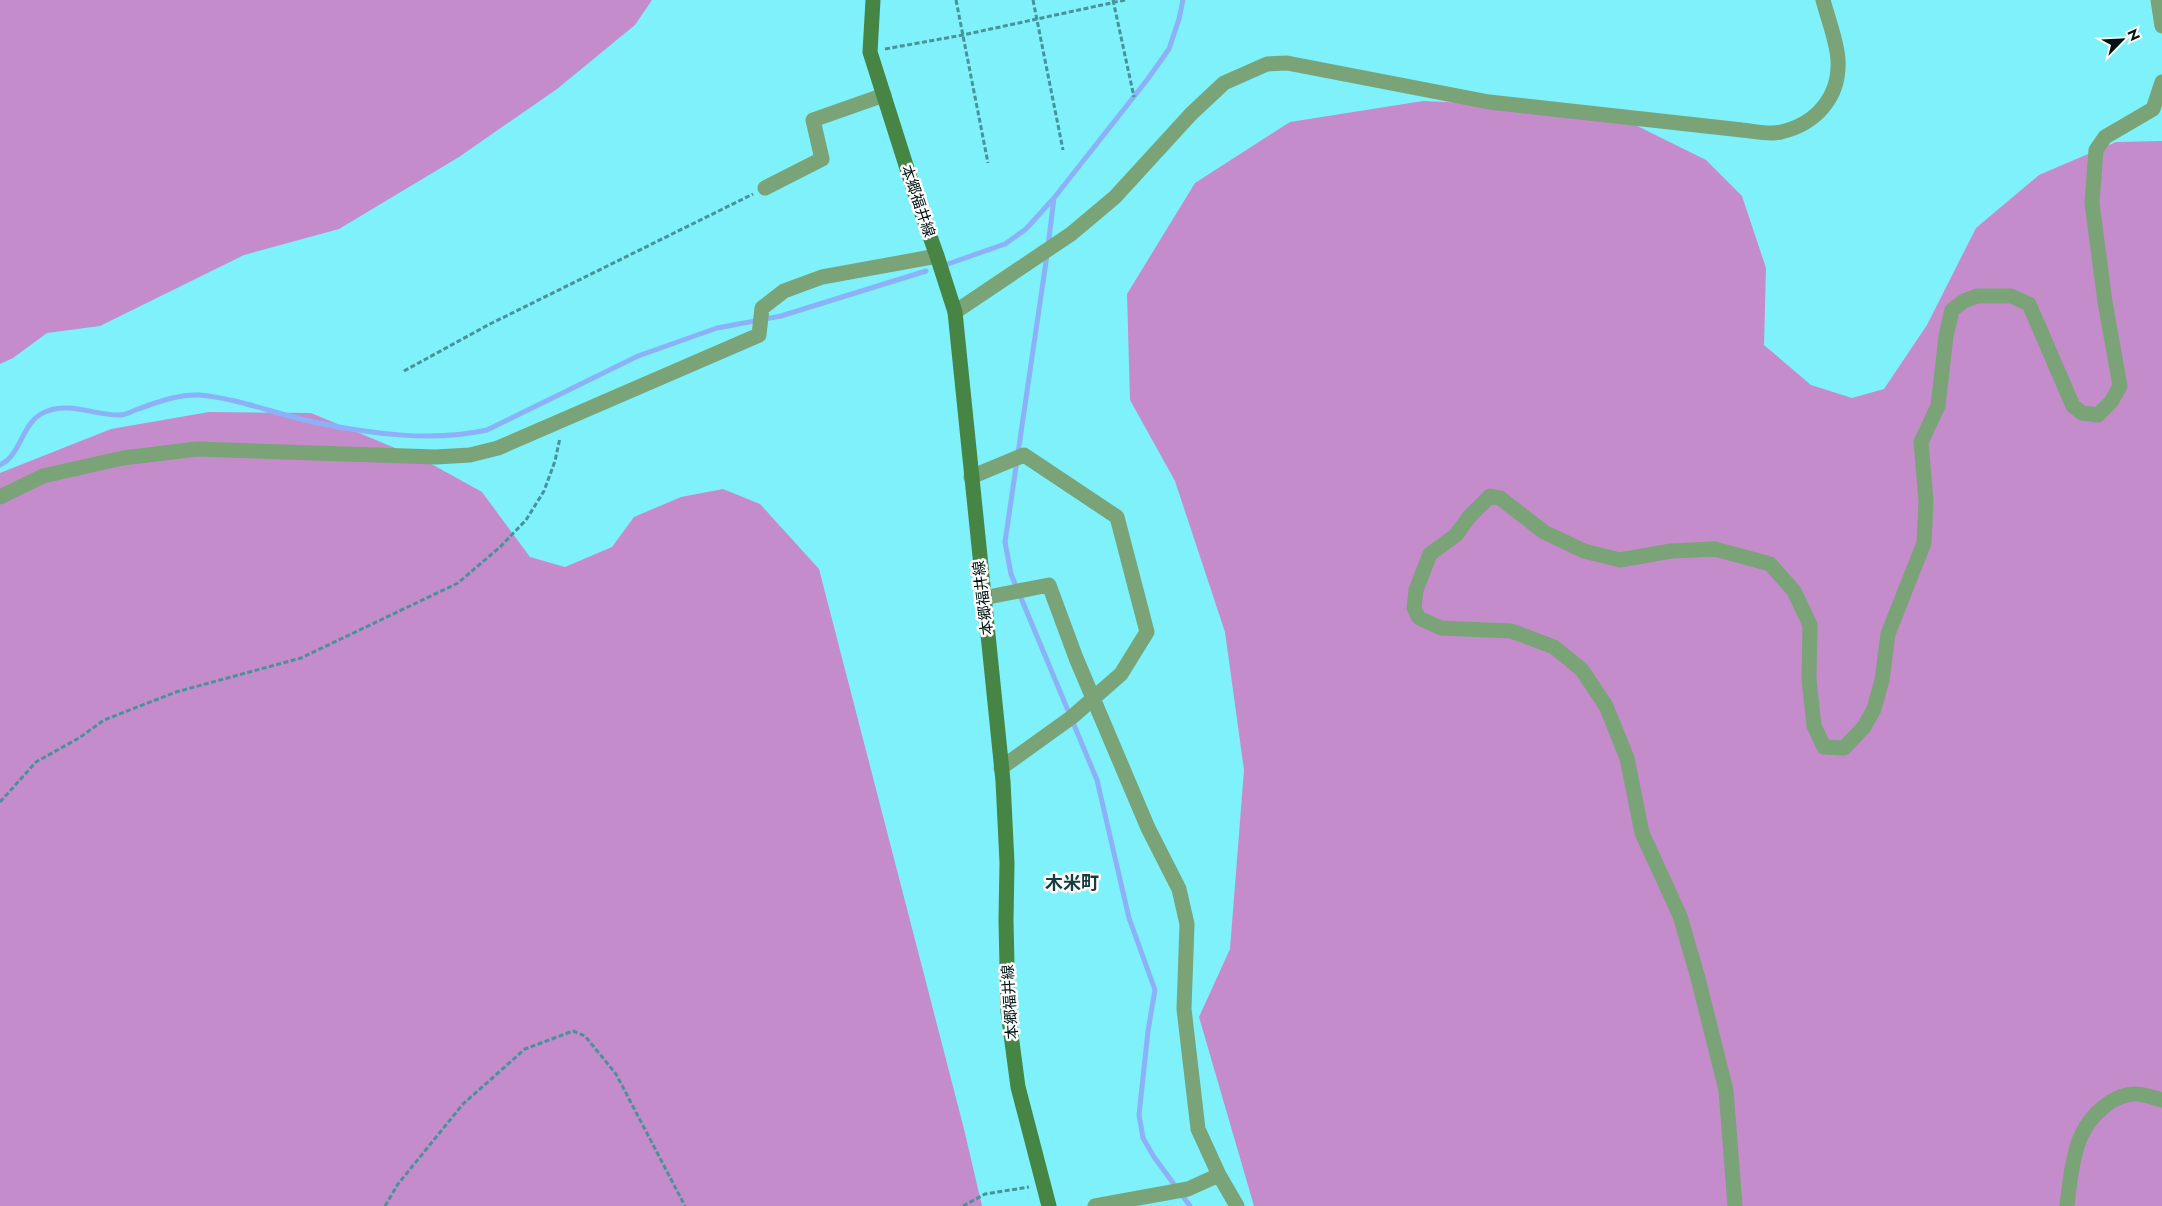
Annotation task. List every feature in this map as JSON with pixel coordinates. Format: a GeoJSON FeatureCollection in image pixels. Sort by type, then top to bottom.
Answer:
{"type":"FeatureCollection","features":[{"type":"Feature","properties":{"kind":"main road","name":"本郷福井線"},"geometry":{"type":"LineString","coordinates":[[873,0],[870,52],[954,312],[1001,768],[1007,863],[1008,1012],[1018,1087],[1049,1206]]}},
{"type":"Feature","properties":{"kind":"street"},"geometry":{"type":"LineString","coordinates":[[954,312],[1071,234],[1115,197],[1191,114],[1224,83],[1267,64],[1287,64],[1489,102],[1780,133],[1815,118],[1829,100],[1835,86],[1838,60],[1823,0]]}},
{"type":"Feature","properties":{"kind":"street"},"geometry":{"type":"LineString","coordinates":[[2158,0],[2162,26]]}},
{"type":"Feature","properties":{"kind":"street"},"geometry":{"type":"LineString","coordinates":[[1735,1206],[1726,1090],[1698,978],[1680,916],[1642,833],[1627,758],[1606,706],[1582,670],[1554,647],[1511,631],[1441,628],[1419,618],[1414,608],[1416,590],[1430,554],[1456,535],[1469,517],[1490,496],[1500,498],[1544,532],[1584,551],[1611,558],[1620,560],[1671,551],[1715,549],[1770,564],[1794,591],[1810,625],[1808,679],[1814,726],[1824,747],[1844,748],[1864,727],[1874,709],[1882,680],[1888,634],[1924,543],[1926,501],[1921,442],[1938,406],[1946,336],[1952,310],[1964,301],[1976,296],[2011,296],[2029,304],[2073,406],[2082,413],[2098,415],[2111,402],[2120,386],[2105,302],[2092,203],[2096,150],[2104,137],[2153,109],[2162,82]]}},
{"type":"Feature","properties":{"kind":"street"},"geometry":{"type":"LineString","coordinates":[[765,188],[822,159],[813,120],[884,95]]}},
{"type":"Feature","properties":{"kind":"street"},"geometry":{"type":"LineString","coordinates":[[0,496],[43,476],[123,458],[197,449],[436,457],[470,455],[498,448],[759,335],[762,308],[784,291],[822,277],[937,256]]}},
{"type":"Feature","properties":{"kind":"street"},"geometry":{"type":"LineString","coordinates":[[971,477],[1024,455],[1117,517],[1147,632],[1121,674],[1072,717],[1001,768]]}},
{"type":"Feature","properties":{"kind":"street"},"geometry":{"type":"LineString","coordinates":[[983,598],[1049,584],[1076,658],[1148,828],[1179,889],[1187,924],[1184,1009],[1198,1129],[1219,1175],[1237,1206]]}},
{"type":"Feature","properties":{"kind":"street"},"geometry":{"type":"LineString","coordinates":[[2067,1206],[2074,1161],[2082,1133],[2105,1104],[2118,1097],[2136,1094],[2162,1100]]}},
{"type":"Feature","properties":{"kind":"street"},"geometry":{"type":"LineString","coordinates":[[1095,1206],[1188,1189],[1219,1175]]}},
{"type":"Feature","properties":{"kind":"path"},"geometry":{"type":"LineString","coordinates":[[956,0],[988,163]]}},
{"type":"Feature","properties":{"kind":"path"},"geometry":{"type":"LineString","coordinates":[[1034,0],[1063,150]]}},
{"type":"Feature","properties":{"kind":"path"},"geometry":{"type":"LineString","coordinates":[[870,52],[963,35],[1125,0]]}},
{"type":"Feature","properties":{"kind":"path"},"geometry":{"type":"LineString","coordinates":[[1114,1],[1134,96]]}},
{"type":"Feature","properties":{"kind":"path"},"geometry":{"type":"LineString","coordinates":[[404,370],[488,325],[765,188]]}},
{"type":"Feature","properties":{"kind":"path"},"geometry":{"type":"LineString","coordinates":[[0,802],[36,762],[79,738],[104,720],[176,692],[301,658],[458,583],[500,547],[526,520],[544,491],[555,460],[563,420]]}},
{"type":"Feature","properties":{"kind":"path"},"geometry":{"type":"LineString","coordinates":[[385,1206],[398,1184],[463,1104],[525,1049],[573,1031],[585,1036],[616,1074],[685,1206]]}},
{"type":"Feature","properties":{"kind":"path"},"geometry":{"type":"LineString","coordinates":[[963,1206],[985,1194],[1044,1185]]}},
{"type":"Feature","properties":{"kind":"shaded area"},"geometry":{"type":"Polygon","coordinates":[[[0,0],[652,0],[635,25],[557,89],[459,157],[339,229],[244,255],[100,326],[47,333],[13,358],[0,364],[0,0]]]}},
{"type":"Feature","properties":{"kind":"shaded area"},"geometry":{"type":"Polygon","coordinates":[[[1423,101],[1603,109],[1706,160],[1742,196],[1766,268],[1764,345],[1811,385],[1852,398],[1884,389],[1927,325],[1976,228],[2039,175],[2116,142],[2162,141],[2162,1206],[1254,1206],[1199,1017],[1230,949],[1244,770],[1225,632],[1175,481],[1130,400],[1127,294],[1195,183],[1290,122],[1423,101]]]}},
{"type":"Feature","properties":{"kind":"shaded area"},"geometry":{"type":"Polygon","coordinates":[[[209,412],[311,413],[424,460],[482,492],[530,557],[565,567],[612,547],[634,517],[681,497],[723,489],[760,504],[819,569],[964,1129],[982,1206],[0,1206],[0,473],[111,429],[209,412]]]}},
{"type":"Feature","properties":{"kind":"waterway"},"geometry":{"type":"LineString","coordinates":[[945,265],[1005,244],[1026,229],[1054,198],[1147,80],[1169,49],[1183,0]]}},
{"type":"Feature","properties":{"kind":"waterway"},"geometry":{"type":"LineString","coordinates":[[1048,246],[1054,198]]}},
{"type":"Feature","properties":{"kind":"waterway"},"geometry":{"type":"LineString","coordinates":[[1047,255],[1005,542],[1011,574],[1097,780],[1129,918],[1155,990],[1148,1031],[1139,1115],[1143,1138],[1154,1157],[1190,1206]]}},
{"type":"Feature","properties":{"kind":"waterway"},"geometry":{"type":"LineString","coordinates":[[0,465],[13,454],[31,423],[45,412],[54,409],[73,408],[111,415],[122,415],[168,399],[192,395],[230,400],[303,420],[381,433],[445,436],[487,430],[638,356],[717,328],[781,316],[926,271]]}},
{"type":"Feature","properties":{"kind":"district","name":"木米町"},"geometry":{"type":"Point","coordinates":[1072,883]}}]}
